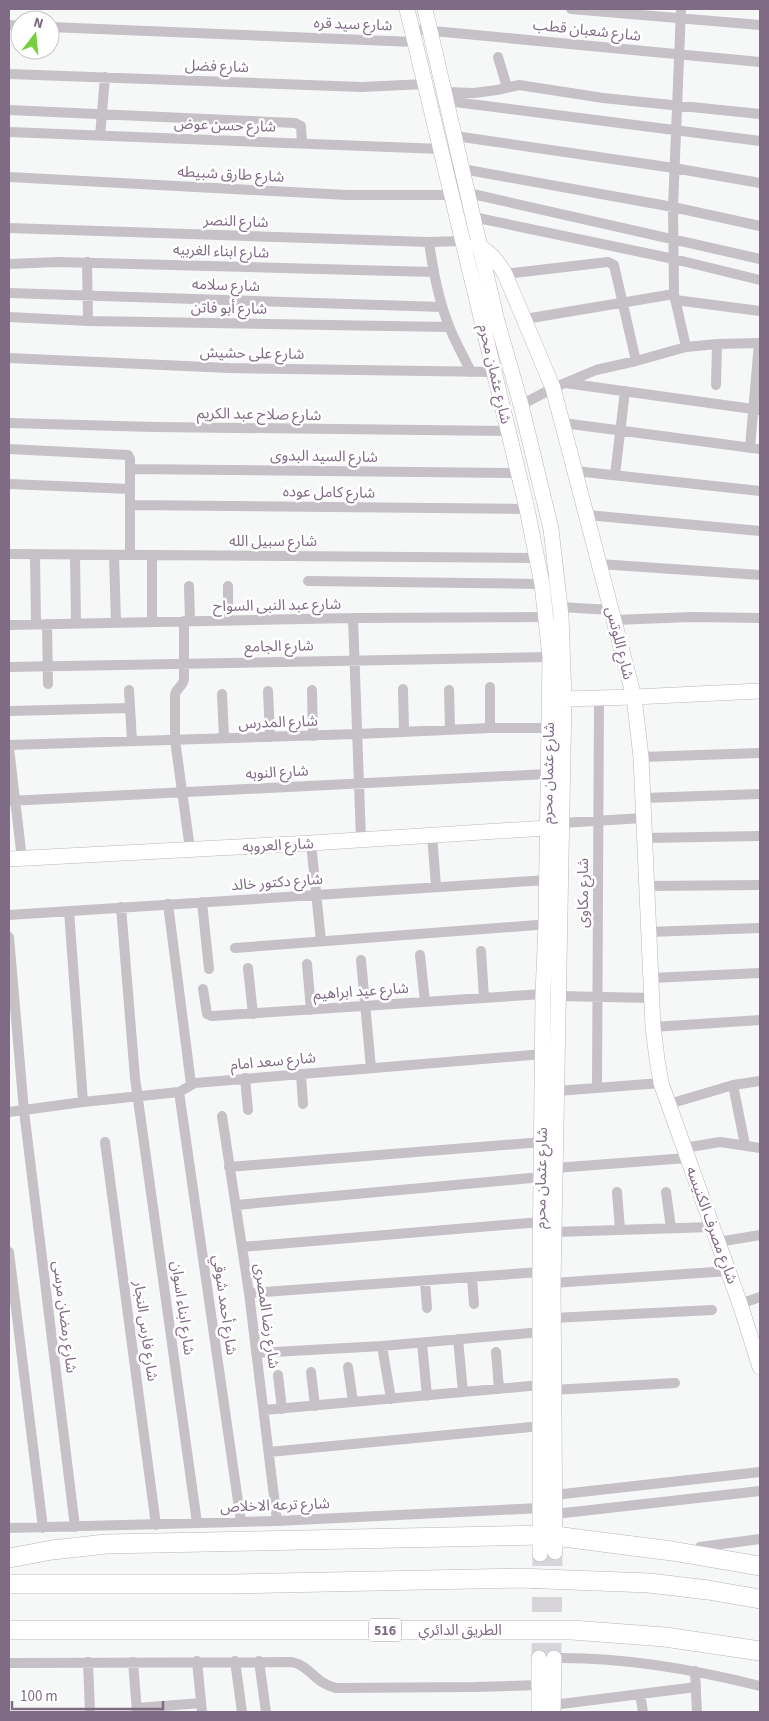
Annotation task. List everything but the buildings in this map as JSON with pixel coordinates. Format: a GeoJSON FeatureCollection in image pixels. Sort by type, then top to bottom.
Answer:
{"type":"FeatureCollection","features":[{"type":"Feature","properties":{"kind":"highway"},"geometry":{"type":"LineString","coordinates":[[9,1558],[52,1550],[106,1544],[548,1544],[672,1551],[760,1566]]}},
{"type":"Feature","properties":{"kind":"highway"},"geometry":{"type":"LineString","coordinates":[[9,1584],[233,1584],[518,1578],[649,1583],[760,1599]]}},
{"type":"Feature","properties":{"kind":"highway","name":"الطريق الدائري"},"geometry":{"type":"LineString","coordinates":[[9,1630],[572,1630],[665,1637],[760,1651]]}},
{"type":"Feature","properties":{"kind":"main road","name":"شارع عثمان محرم"},"geometry":{"type":"LineString","coordinates":[[407,9],[538,558],[550,657],[546,828],[547,880],[559,996],[553,1318],[547,1388],[541,1426],[548,1510],[548,1544]]}},
{"type":"Feature","properties":{"kind":"main road","name":"شارع عثمان محرم"},"geometry":{"type":"LineString","coordinates":[[425,9],[479,246],[551,529],[560,607],[564,699],[562,823],[553,924],[543,994],[540,1332],[547,1388],[554,1494],[548,1510]]}},
{"type":"Feature","properties":{"kind":"main road","name":"شارع اللوتس"},"geometry":{"type":"LineString","coordinates":[[463,241],[479,246],[498,262],[559,385],[563,423],[634,697],[643,798],[654,1027],[661,1083]]}},
{"type":"Feature","properties":{"kind":"main road"},"geometry":{"type":"LineString","coordinates":[[564,699],[760,691]]}},
{"type":"Feature","properties":{"kind":"main road","name":"شارع العروبه"},"geometry":{"type":"LineString","coordinates":[[16,859],[546,828]]}},
{"type":"Feature","properties":{"kind":"main road","name":"شارع مصرف الكنيسه"},"geometry":{"type":"LineString","coordinates":[[661,1083],[740,1304],[760,1367]]}},
{"type":"Feature","properties":{"kind":"main road"},"geometry":{"type":"LineString","coordinates":[[539,1658],[539,1712]]}},
{"type":"Feature","properties":{"kind":"main road"},"geometry":{"type":"LineString","coordinates":[[553,1709],[554,1658]]}},
{"type":"Feature","properties":{"kind":"street"},"geometry":{"type":"LineString","coordinates":[[571,9],[681,13],[760,25]]}},
{"type":"Feature","properties":{"kind":"street"},"geometry":{"type":"LineString","coordinates":[[681,13],[673,238],[675,297],[686,348]]}},
{"type":"Feature","properties":{"kind":"street","name":"شارع سيد قره"},"geometry":{"type":"LineString","coordinates":[[60,27],[413,35]]}},
{"type":"Feature","properties":{"kind":"street","name":"شارع شعبان قطب"},"geometry":{"type":"LineString","coordinates":[[413,35],[430,30],[760,62]]}},
{"type":"Feature","properties":{"kind":"street"},"geometry":{"type":"LineString","coordinates":[[498,57],[507,87]]}},
{"type":"Feature","properties":{"kind":"street","name":"شارع فضل"},"geometry":{"type":"LineString","coordinates":[[9,74],[362,87],[425,84]]}},
{"type":"Feature","properties":{"kind":"street"},"geometry":{"type":"LineString","coordinates":[[100,136],[105,77]]}},
{"type":"Feature","properties":{"kind":"street"},"geometry":{"type":"LineString","coordinates":[[446,96],[497,90],[519,85],[602,98],[678,104],[760,114]]}},
{"type":"Feature","properties":{"kind":"street"},"geometry":{"type":"LineString","coordinates":[[446,96],[676,131],[760,141]]}},
{"type":"Feature","properties":{"kind":"street"},"geometry":{"type":"LineString","coordinates":[[9,110],[298,124],[301,129],[302,143]]}},
{"type":"Feature","properties":{"kind":"street","name":"شارع حسن عوض"},"geometry":{"type":"LineString","coordinates":[[9,132],[441,149]]}},
{"type":"Feature","properties":{"kind":"street"},"geometry":{"type":"LineString","coordinates":[[455,136],[674,168],[760,183]]}},
{"type":"Feature","properties":{"kind":"street"},"geometry":{"type":"LineString","coordinates":[[462,169],[673,207],[760,226]]}},
{"type":"Feature","properties":{"kind":"street","name":"شارع طارق شبيطه"},"geometry":{"type":"LineString","coordinates":[[9,176],[347,195],[452,195]]}},
{"type":"Feature","properties":{"kind":"street"},"geometry":{"type":"LineString","coordinates":[[468,193],[760,259]]}},
{"type":"Feature","properties":{"kind":"street"},"geometry":{"type":"LineString","coordinates":[[473,217],[674,259],[760,280]]}},
{"type":"Feature","properties":{"kind":"street","name":"شارع النصر"},"geometry":{"type":"LineString","coordinates":[[9,228],[429,242],[463,241]]}},
{"type":"Feature","properties":{"kind":"street"},"geometry":{"type":"LineString","coordinates":[[429,242],[433,272],[442,307],[449,327],[471,372]]}},
{"type":"Feature","properties":{"kind":"street"},"geometry":{"type":"LineString","coordinates":[[87,262],[88,320]]}},
{"type":"Feature","properties":{"kind":"street","name":"شارع ابناء الغربيه"},"geometry":{"type":"LineString","coordinates":[[9,264],[87,262],[433,272]]}},
{"type":"Feature","properties":{"kind":"street"},"geometry":{"type":"LineString","coordinates":[[505,274],[608,262],[614,265],[636,361]]}},
{"type":"Feature","properties":{"kind":"street","name":"شارع سلامه"},"geometry":{"type":"LineString","coordinates":[[9,293],[442,307]]}},
{"type":"Feature","properties":{"kind":"street"},"geometry":{"type":"LineString","coordinates":[[525,319],[622,302],[675,297],[760,311]]}},
{"type":"Feature","properties":{"kind":"street","name":"شارع أبو فاتن"},"geometry":{"type":"LineString","coordinates":[[9,317],[449,327]]}},
{"type":"Feature","properties":{"kind":"street"},"geometry":{"type":"LineString","coordinates":[[521,405],[559,385],[596,370],[686,348],[717,344],[760,343],[755,448],[563,423]]}},
{"type":"Feature","properties":{"kind":"street"},"geometry":{"type":"LineString","coordinates":[[716,385],[717,344]]}},
{"type":"Feature","properties":{"kind":"street","name":"شارع على حشيش"},"geometry":{"type":"LineString","coordinates":[[9,358],[229,368],[494,372]]}},
{"type":"Feature","properties":{"kind":"street"},"geometry":{"type":"LineString","coordinates":[[559,385],[757,409]]}},
{"type":"Feature","properties":{"kind":"street"},"geometry":{"type":"LineString","coordinates":[[615,475],[625,392]]}},
{"type":"Feature","properties":{"kind":"street","name":"شارع صلاح عبد الكريم"},"geometry":{"type":"LineString","coordinates":[[9,423],[155,427],[508,431]]}},
{"type":"Feature","properties":{"kind":"street"},"geometry":{"type":"LineString","coordinates":[[9,449],[126,454],[129,456],[130,555]]}},
{"type":"Feature","properties":{"kind":"street","name":"شارع السيد البدوى"},"geometry":{"type":"LineString","coordinates":[[130,469],[518,473]]}},
{"type":"Feature","properties":{"kind":"street"},"geometry":{"type":"LineString","coordinates":[[575,471],[760,491]]}},
{"type":"Feature","properties":{"kind":"street"},"geometry":{"type":"LineString","coordinates":[[9,484],[130,489]]}},
{"type":"Feature","properties":{"kind":"street","name":"شارع كامل عوده"},"geometry":{"type":"LineString","coordinates":[[130,505],[527,509]]}},
{"type":"Feature","properties":{"kind":"street"},"geometry":{"type":"LineString","coordinates":[[587,515],[760,531]]}},
{"type":"Feature","properties":{"kind":"street","name":"شارع سبيل الله"},"geometry":{"type":"LineString","coordinates":[[9,554],[538,558]]}},
{"type":"Feature","properties":{"kind":"street"},"geometry":{"type":"LineString","coordinates":[[35,555],[36,624]]}},
{"type":"Feature","properties":{"kind":"street"},"geometry":{"type":"LineString","coordinates":[[75,555],[76,624]]}},
{"type":"Feature","properties":{"kind":"street"},"geometry":{"type":"LineString","coordinates":[[114,555],[116,623]]}},
{"type":"Feature","properties":{"kind":"street"},"geometry":{"type":"LineString","coordinates":[[152,556],[152,622]]}},
{"type":"Feature","properties":{"kind":"street"},"geometry":{"type":"LineString","coordinates":[[599,564],[760,575]]}},
{"type":"Feature","properties":{"kind":"street"},"geometry":{"type":"LineString","coordinates":[[308,581],[542,584]]}},
{"type":"Feature","properties":{"kind":"street"},"geometry":{"type":"LineString","coordinates":[[189,586],[183,683],[174,695],[175,740],[190,850]]}},
{"type":"Feature","properties":{"kind":"street"},"geometry":{"type":"LineString","coordinates":[[228,586],[228,620]]}},
{"type":"Feature","properties":{"kind":"street"},"geometry":{"type":"LineString","coordinates":[[560,607],[613,615],[760,618]]}},
{"type":"Feature","properties":{"kind":"street","name":"شارع عبد النبى السواح"},"geometry":{"type":"LineString","coordinates":[[9,625],[353,618],[546,617]]}},
{"type":"Feature","properties":{"kind":"street"},"geometry":{"type":"LineString","coordinates":[[353,618],[361,840]]}},
{"type":"Feature","properties":{"kind":"street"},"geometry":{"type":"LineString","coordinates":[[47,624],[48,684]]}},
{"type":"Feature","properties":{"kind":"street","name":"شارع الجامع"},"geometry":{"type":"LineString","coordinates":[[9,667],[550,657]]}},
{"type":"Feature","properties":{"kind":"street"},"geometry":{"type":"LineString","coordinates":[[490,687],[490,728]]}},
{"type":"Feature","properties":{"kind":"street"},"geometry":{"type":"LineString","coordinates":[[403,689],[404,731]]}},
{"type":"Feature","properties":{"kind":"street"},"geometry":{"type":"LineString","coordinates":[[128,690],[132,741]]}},
{"type":"Feature","properties":{"kind":"street"},"geometry":{"type":"LineString","coordinates":[[312,690],[313,736]]}},
{"type":"Feature","properties":{"kind":"street"},"geometry":{"type":"LineString","coordinates":[[449,690],[450,729]]}},
{"type":"Feature","properties":{"kind":"street"},"geometry":{"type":"LineString","coordinates":[[268,691],[270,737]]}},
{"type":"Feature","properties":{"kind":"street"},"geometry":{"type":"LineString","coordinates":[[222,694],[224,738]]}},
{"type":"Feature","properties":{"kind":"street","name":"شارع مكاوى"},"geometry":{"type":"LineString","coordinates":[[597,1088],[599,698]]}},
{"type":"Feature","properties":{"kind":"street"},"geometry":{"type":"LineString","coordinates":[[9,711],[130,708]]}},
{"type":"Feature","properties":{"kind":"street","name":"شارع المدرس"},"geometry":{"type":"LineString","coordinates":[[9,747],[450,729],[548,728]]}},
{"type":"Feature","properties":{"kind":"street"},"geometry":{"type":"LineString","coordinates":[[9,747],[16,859]]}},
{"type":"Feature","properties":{"kind":"street"},"geometry":{"type":"LineString","coordinates":[[640,757],[760,753]]}},
{"type":"Feature","properties":{"kind":"street","name":"شارع النوبه"},"geometry":{"type":"LineString","coordinates":[[12,801],[547,774]]}},
{"type":"Feature","properties":{"kind":"street"},"geometry":{"type":"LineString","coordinates":[[643,798],[760,794]]}},
{"type":"Feature","properties":{"kind":"street"},"geometry":{"type":"LineString","coordinates":[[562,823],[644,818]]}},
{"type":"Feature","properties":{"kind":"street"},"geometry":{"type":"LineString","coordinates":[[432,835],[436,886]]}},
{"type":"Feature","properties":{"kind":"street"},"geometry":{"type":"LineString","coordinates":[[644,838],[760,836]]}},
{"type":"Feature","properties":{"kind":"street"},"geometry":{"type":"LineString","coordinates":[[311,843],[321,941]]}},
{"type":"Feature","properties":{"kind":"street","name":"شارع دكتور خالد"},"geometry":{"type":"LineString","coordinates":[[9,915],[547,880]]}},
{"type":"Feature","properties":{"kind":"street"},"geometry":{"type":"LineString","coordinates":[[647,886],[760,885]]}},
{"type":"Feature","properties":{"kind":"street"},"geometry":{"type":"LineString","coordinates":[[202,902],[209,970]]}},
{"type":"Feature","properties":{"kind":"street"},"geometry":{"type":"LineString","coordinates":[[168,904],[191,1084]]}},
{"type":"Feature","properties":{"kind":"street","name":"شارع ابناء اسوان"},"geometry":{"type":"LineString","coordinates":[[121,907],[138,1096],[197,1523]]}},
{"type":"Feature","properties":{"kind":"street"},"geometry":{"type":"LineString","coordinates":[[69,911],[83,1102]]}},
{"type":"Feature","properties":{"kind":"street"},"geometry":{"type":"LineString","coordinates":[[235,948],[553,924]]}},
{"type":"Feature","properties":{"kind":"street"},"geometry":{"type":"LineString","coordinates":[[649,932],[760,928]]}},
{"type":"Feature","properties":{"kind":"street","name":"شارع رمضان مرسى"},"geometry":{"type":"LineString","coordinates":[[9,937],[24,1111],[76,1527]]}},
{"type":"Feature","properties":{"kind":"street"},"geometry":{"type":"LineString","coordinates":[[481,951],[484,998]]}},
{"type":"Feature","properties":{"kind":"street"},"geometry":{"type":"LineString","coordinates":[[420,956],[425,1002]]}},
{"type":"Feature","properties":{"kind":"street"},"geometry":{"type":"LineString","coordinates":[[361,960],[371,1068]]}},
{"type":"Feature","properties":{"kind":"street"},"geometry":{"type":"LineString","coordinates":[[307,964],[310,1010]]}},
{"type":"Feature","properties":{"kind":"street"},"geometry":{"type":"LineString","coordinates":[[248,968],[253,1014]]}},
{"type":"Feature","properties":{"kind":"street"},"geometry":{"type":"LineString","coordinates":[[651,978],[760,973]]}},
{"type":"Feature","properties":{"kind":"street","name":"شارع عيد ابراهيم"},"geometry":{"type":"LineString","coordinates":[[203,989],[206,1011],[209,1016],[543,994]]}},
{"type":"Feature","properties":{"kind":"street"},"geometry":{"type":"LineString","coordinates":[[559,996],[652,998]]}},
{"type":"Feature","properties":{"kind":"street"},"geometry":{"type":"LineString","coordinates":[[654,1027],[760,1020]]}},
{"type":"Feature","properties":{"kind":"street","name":"شارع سعد امام"},"geometry":{"type":"LineString","coordinates":[[9,1112],[179,1092],[191,1084],[245,1078],[543,1054]]}},
{"type":"Feature","properties":{"kind":"street"},"geometry":{"type":"LineString","coordinates":[[301,1074],[303,1104]]}},
{"type":"Feature","properties":{"kind":"street"},"geometry":{"type":"LineString","coordinates":[[245,1078],[248,1110]]}},
{"type":"Feature","properties":{"kind":"street"},"geometry":{"type":"LineString","coordinates":[[668,1104],[733,1085],[760,1081]]}},
{"type":"Feature","properties":{"kind":"street"},"geometry":{"type":"LineString","coordinates":[[557,1091],[661,1083]]}},
{"type":"Feature","properties":{"kind":"street"},"geometry":{"type":"LineString","coordinates":[[733,1085],[745,1145]]}},
{"type":"Feature","properties":{"kind":"street","name":"شارع أحمد شوقي"},"geometry":{"type":"LineString","coordinates":[[179,1092],[241,1522]]}},
{"type":"Feature","properties":{"kind":"street","name":"شارع رضا المصرى"},"geometry":{"type":"LineString","coordinates":[[222,1116],[249,1292],[277,1521]]}},
{"type":"Feature","properties":{"kind":"street","name":"شارع فارس النجار"},"geometry":{"type":"LineString","coordinates":[[105,1142],[156,1525]]}},
{"type":"Feature","properties":{"kind":"street"},"geometry":{"type":"LineString","coordinates":[[230,1167],[542,1142]]}},
{"type":"Feature","properties":{"kind":"street"},"geometry":{"type":"LineString","coordinates":[[555,1168],[686,1153],[720,1142],[759,1148],[760,1160]]}},
{"type":"Feature","properties":{"kind":"street"},"geometry":{"type":"LineString","coordinates":[[236,1205],[542,1177]]}},
{"type":"Feature","properties":{"kind":"street"},"geometry":{"type":"LineString","coordinates":[[617,1192],[620,1230]]}},
{"type":"Feature","properties":{"kind":"street"},"geometry":{"type":"LineString","coordinates":[[666,1192],[671,1228]]}},
{"type":"Feature","properties":{"kind":"street"},"geometry":{"type":"LineString","coordinates":[[242,1247],[541,1222]]}},
{"type":"Feature","properties":{"kind":"street"},"geometry":{"type":"LineString","coordinates":[[554,1232],[712,1227]]}},
{"type":"Feature","properties":{"kind":"street"},"geometry":{"type":"LineString","coordinates":[[718,1242],[760,1235]]}},
{"type":"Feature","properties":{"kind":"street"},"geometry":{"type":"LineString","coordinates":[[9,1252],[43,1528]]}},
{"type":"Feature","properties":{"kind":"street"},"geometry":{"type":"LineString","coordinates":[[553,1283],[728,1271]]}},
{"type":"Feature","properties":{"kind":"street"},"geometry":{"type":"LineString","coordinates":[[249,1292],[540,1272]]}},
{"type":"Feature","properties":{"kind":"street"},"geometry":{"type":"LineString","coordinates":[[472,1277],[474,1304]]}},
{"type":"Feature","properties":{"kind":"street"},"geometry":{"type":"LineString","coordinates":[[425,1281],[427,1308]]}},
{"type":"Feature","properties":{"kind":"street"},"geometry":{"type":"LineString","coordinates":[[740,1304],[760,1297]]}},
{"type":"Feature","properties":{"kind":"street"},"geometry":{"type":"LineString","coordinates":[[553,1318],[712,1310]]}},
{"type":"Feature","properties":{"kind":"street"},"geometry":{"type":"LineString","coordinates":[[256,1353],[382,1346],[540,1332]]}},
{"type":"Feature","properties":{"kind":"street"},"geometry":{"type":"LineString","coordinates":[[458,1339],[463,1392]]}},
{"type":"Feature","properties":{"kind":"street"},"geometry":{"type":"LineString","coordinates":[[422,1343],[427,1396]]}},
{"type":"Feature","properties":{"kind":"street"},"geometry":{"type":"LineString","coordinates":[[382,1346],[391,1399]]}},
{"type":"Feature","properties":{"kind":"street"},"geometry":{"type":"LineString","coordinates":[[496,1352],[499,1389]]}},
{"type":"Feature","properties":{"kind":"street"},"geometry":{"type":"LineString","coordinates":[[348,1367],[353,1402]]}},
{"type":"Feature","properties":{"kind":"street"},"geometry":{"type":"LineString","coordinates":[[311,1372],[315,1406]]}},
{"type":"Feature","properties":{"kind":"street"},"geometry":{"type":"LineString","coordinates":[[278,1375],[282,1409]]}},
{"type":"Feature","properties":{"kind":"street"},"geometry":{"type":"LineString","coordinates":[[264,1410],[499,1389],[675,1382]]}},
{"type":"Feature","properties":{"kind":"street"},"geometry":{"type":"LineString","coordinates":[[269,1452],[541,1426]]}},
{"type":"Feature","properties":{"kind":"street"},"geometry":{"type":"LineString","coordinates":[[554,1494],[760,1472]]}},
{"type":"Feature","properties":{"kind":"street","name":"شارع ترعه الاخلاص"},"geometry":{"type":"LineString","coordinates":[[9,1528],[277,1521],[548,1510],[760,1491]]}},
{"type":"Feature","properties":{"kind":"street"},"geometry":{"type":"LineString","coordinates":[[700,1547],[760,1539]]}},
{"type":"Feature","properties":{"kind":"street"},"geometry":{"type":"LineString","coordinates":[[554,1658],[592,1657],[695,1671],[760,1686]]}},
{"type":"Feature","properties":{"kind":"street"},"geometry":{"type":"LineString","coordinates":[[133,1662],[137,1710],[201,1708],[197,1661]]}},
{"type":"Feature","properties":{"kind":"street"},"geometry":{"type":"LineString","coordinates":[[235,1661],[242,1712]]}},
{"type":"Feature","properties":{"kind":"street"},"geometry":{"type":"LineString","coordinates":[[259,1661],[266,1712]]}},
{"type":"Feature","properties":{"kind":"street"},"geometry":{"type":"LineString","coordinates":[[88,1662],[90,1712]]}},
{"type":"Feature","properties":{"kind":"street"},"geometry":{"type":"LineString","coordinates":[[9,1663],[292,1662],[306,1668],[320,1682],[336,1688],[539,1685]]}},
{"type":"Feature","properties":{"kind":"street"},"geometry":{"type":"LineString","coordinates":[[695,1671],[697,1712]]}},
{"type":"Feature","properties":{"kind":"street"},"geometry":{"type":"LineString","coordinates":[[553,1709],[640,1694],[696,1687]]}},
{"type":"Feature","properties":{"kind":"street"},"geometry":{"type":"LineString","coordinates":[[640,1694],[643,1712]]}},
{"type":"Feature","properties":{"kind":"tunnel"},"geometry":{"type":"LineString","coordinates":[[554,1658],[555,1552]]}},
{"type":"Feature","properties":{"kind":"tunnel"},"geometry":{"type":"LineString","coordinates":[[539,1658],[540,1554]]}}]}
